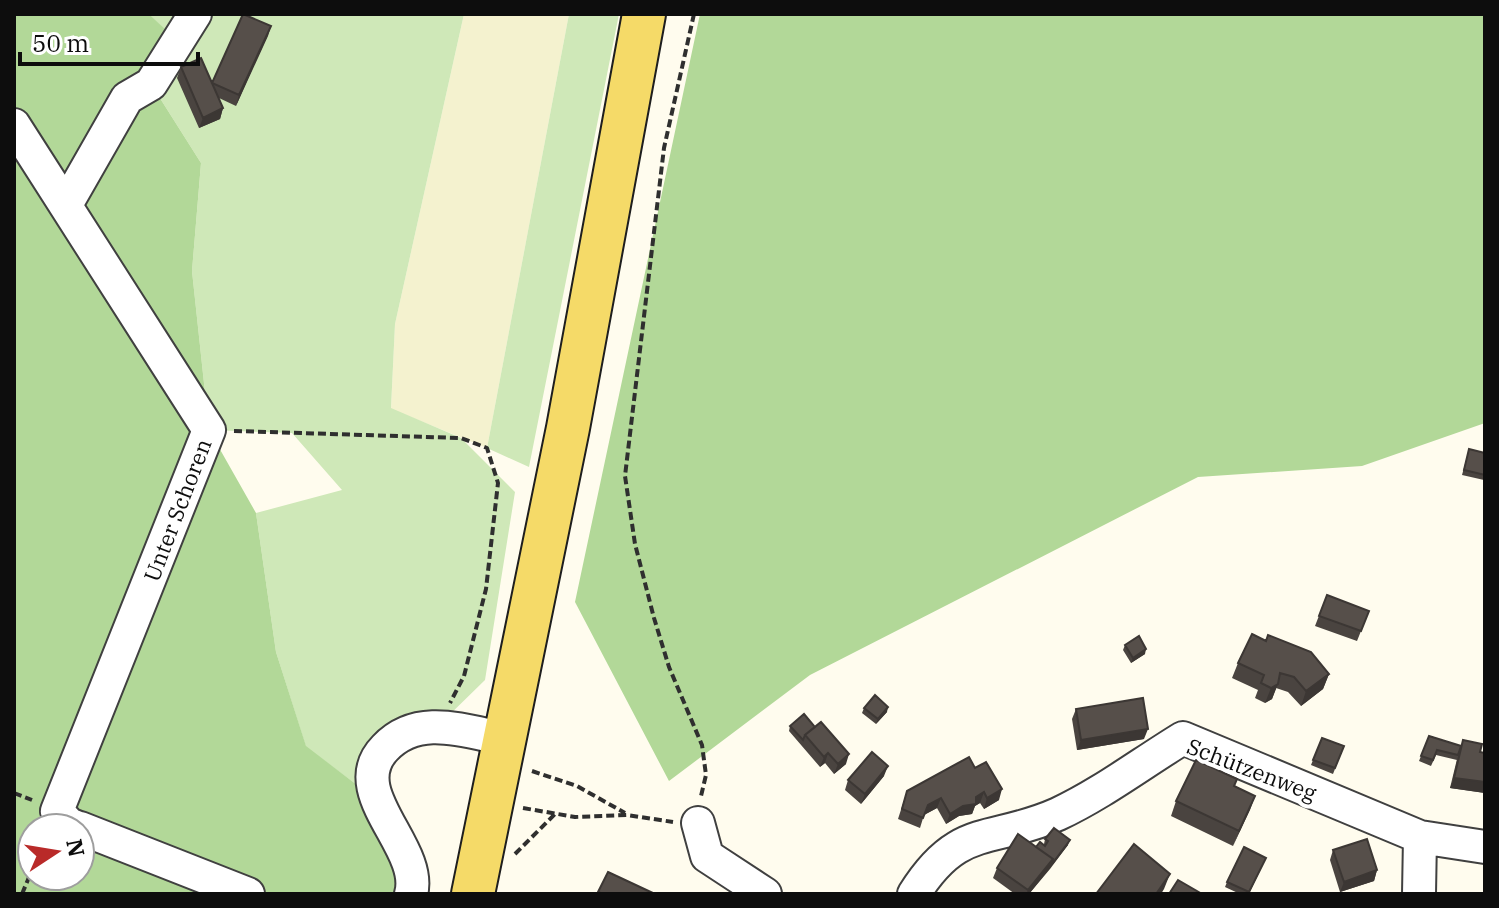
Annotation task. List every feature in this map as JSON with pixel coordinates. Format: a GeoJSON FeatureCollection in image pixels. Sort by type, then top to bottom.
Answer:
{"type":"FeatureCollection","features":[{"type":"Feature","properties":{"kind":"main road"},"geometry":{"type":"LineString","coordinates":[[473,894],[500,768],[644,14]]}},
{"type":"Feature","properties":{"kind":"street"},"geometry":{"type":"LineString","coordinates":[[67,203],[127,98],[151,84],[195,14]]}},
{"type":"Feature","properties":{"kind":"street","name":"Unter Schoren"},"geometry":{"type":"LineString","coordinates":[[14,125],[67,203],[209,430],[58,812]]}},
{"type":"Feature","properties":{"kind":"street"},"geometry":{"type":"LineString","coordinates":[[411,894],[415,881],[408,855],[385,820],[371,777],[380,753],[396,736],[421,727],[438,726],[500,768]]}},
{"type":"Feature","properties":{"kind":"street","name":"Schützenweg"},"geometry":{"type":"LineString","coordinates":[[914,894],[932,865],[954,846],[1057,814],[1183,738],[1420,837],[1485,847]]}},
{"type":"Feature","properties":{"kind":"street"},"geometry":{"type":"LineString","coordinates":[[698,823],[707,856],[765,894]]}},
{"type":"Feature","properties":{"kind":"street","name":"Unter Schoren"},"geometry":{"type":"LineString","coordinates":[[96,835],[248,894]]}},
{"type":"Feature","properties":{"kind":"street"},"geometry":{"type":"LineString","coordinates":[[1419,894],[1420,837]]}},
{"type":"Feature","properties":{"kind":"path"},"geometry":{"type":"LineString","coordinates":[[500,768],[555,814],[595,818],[627,815],[698,823],[706,775],[702,745],[669,667],[654,618],[635,544],[625,476],[664,148],[694,14]]}},
{"type":"Feature","properties":{"kind":"path"},"geometry":{"type":"LineString","coordinates":[[209,430],[461,438],[487,448],[498,483],[486,589],[464,676],[438,726]]}},
{"type":"Feature","properties":{"kind":"path"},"geometry":{"type":"LineString","coordinates":[[500,768],[577,786],[627,815]]}},
{"type":"Feature","properties":{"kind":"path"},"geometry":{"type":"LineString","coordinates":[[510,859],[555,814]]}},
{"type":"Feature","properties":{"kind":"shaded area"},"geometry":{"type":"Polygon","coordinates":[[[464,14],[569,14],[487,448],[391,409],[395,324],[464,14]]]}},
{"type":"Feature","properties":{"kind":"green space"},"geometry":{"type":"Polygon","coordinates":[[[14,14],[149,14],[168,32],[151,84],[201,163],[192,271],[209,430],[256,513],[276,652],[306,746],[357,785],[397,859],[399,894],[14,894],[14,14]]]}},
{"type":"Feature","properties":{"kind":"green space"},"geometry":{"type":"Polygon","coordinates":[[[149,14],[464,14],[395,324],[391,408],[461,438],[515,492],[485,680],[438,726],[396,737],[357,785],[306,747],[276,652],[256,513],[342,490],[292,433],[209,430],[192,271],[201,163],[151,84],[167,32],[149,14]]]}},
{"type":"Feature","properties":{"kind":"green space"},"geometry":{"type":"Polygon","coordinates":[[[569,14],[619,14],[529,467],[487,448],[569,14]]]}},
{"type":"Feature","properties":{"kind":"green space"},"geometry":{"type":"Polygon","coordinates":[[[700,14],[1485,14],[1485,423],[1362,466],[1198,477],[810,675],[669,781],[575,602],[700,14]]]}},
{"type":"Feature","properties":{"kind":"building"},"geometry":{"type":"Polygon","coordinates":[[[243,14],[271,26],[239,95],[212,83],[243,14]]]}},
{"type":"Feature","properties":{"kind":"building"},"geometry":{"type":"Polygon","coordinates":[[[201,58],[223,108],[203,118],[181,67],[201,58]]]}},
{"type":"Feature","properties":{"kind":"building"},"geometry":{"type":"Polygon","coordinates":[[[1469,449],[1485,453],[1485,475],[1464,470],[1469,449]]]}},
{"type":"Feature","properties":{"kind":"building"},"geometry":{"type":"Polygon","coordinates":[[[1327,595],[1369,611],[1361,631],[1319,616],[1327,595]]]}},
{"type":"Feature","properties":{"kind":"building"},"geometry":{"type":"Polygon","coordinates":[[[1252,634],[1266,641],[1268,635],[1311,652],[1329,674],[1306,691],[1294,677],[1280,673],[1278,684],[1271,688],[1261,683],[1264,675],[1238,663],[1252,634]]]}},
{"type":"Feature","properties":{"kind":"building"},"geometry":{"type":"Polygon","coordinates":[[[1139,636],[1146,649],[1133,658],[1125,645],[1139,636]]]}},
{"type":"Feature","properties":{"kind":"building"},"geometry":{"type":"Polygon","coordinates":[[[875,695],[888,707],[878,719],[864,708],[875,695]]]}},
{"type":"Feature","properties":{"kind":"building"},"geometry":{"type":"Polygon","coordinates":[[[1143,698],[1148,729],[1081,740],[1076,709],[1143,698]]]}},
{"type":"Feature","properties":{"kind":"building"},"geometry":{"type":"Polygon","coordinates":[[[804,714],[815,727],[803,740],[790,726],[804,714]]]}},
{"type":"Feature","properties":{"kind":"building"},"geometry":{"type":"Polygon","coordinates":[[[821,722],[849,754],[838,764],[828,753],[824,757],[805,735],[821,722]]]}},
{"type":"Feature","properties":{"kind":"building"},"geometry":{"type":"Polygon","coordinates":[[[1429,736],[1461,746],[1458,755],[1437,750],[1433,760],[1421,756],[1429,736]]]}},
{"type":"Feature","properties":{"kind":"building"},"geometry":{"type":"Polygon","coordinates":[[[1322,738],[1344,746],[1335,768],[1313,760],[1322,738]]]}},
{"type":"Feature","properties":{"kind":"building"},"geometry":{"type":"Polygon","coordinates":[[[1463,740],[1482,744],[1480,752],[1485,753],[1485,782],[1454,778],[1463,740]]]}},
{"type":"Feature","properties":{"kind":"building"},"geometry":{"type":"Polygon","coordinates":[[[872,752],[888,766],[865,794],[848,780],[872,752]]]}},
{"type":"Feature","properties":{"kind":"building"},"geometry":{"type":"Polygon","coordinates":[[[969,757],[975,768],[986,762],[1002,789],[987,798],[984,792],[976,797],[976,804],[963,806],[950,814],[941,798],[928,805],[923,818],[902,809],[907,791],[969,757]]]}},
{"type":"Feature","properties":{"kind":"building"},"geometry":{"type":"Polygon","coordinates":[[[1196,760],[1237,779],[1234,786],[1255,796],[1239,831],[1176,801],[1196,760]]]}},
{"type":"Feature","properties":{"kind":"building"},"geometry":{"type":"Polygon","coordinates":[[[1054,828],[1070,840],[1052,864],[1053,859],[1036,847],[1040,842],[1045,846],[1048,841],[1045,839],[1054,828]]]}},
{"type":"Feature","properties":{"kind":"building"},"geometry":{"type":"Polygon","coordinates":[[[1018,834],[1053,859],[1028,890],[997,868],[1018,834]]]}},
{"type":"Feature","properties":{"kind":"building"},"geometry":{"type":"Polygon","coordinates":[[[1367,839],[1377,870],[1344,882],[1333,850],[1367,839]]]}},
{"type":"Feature","properties":{"kind":"building"},"geometry":{"type":"Polygon","coordinates":[[[1134,844],[1170,874],[1156,894],[1096,894],[1134,844]]]}},
{"type":"Feature","properties":{"kind":"building"},"geometry":{"type":"Polygon","coordinates":[[[1244,847],[1266,858],[1249,892],[1227,882],[1244,847]]]}},
{"type":"Feature","properties":{"kind":"building"},"geometry":{"type":"Polygon","coordinates":[[[608,872],[655,894],[598,892],[608,872]]]}},
{"type":"Feature","properties":{"kind":"building"},"geometry":{"type":"Polygon","coordinates":[[[1178,880],[1202,894],[1169,894],[1178,880]]]}}]}
